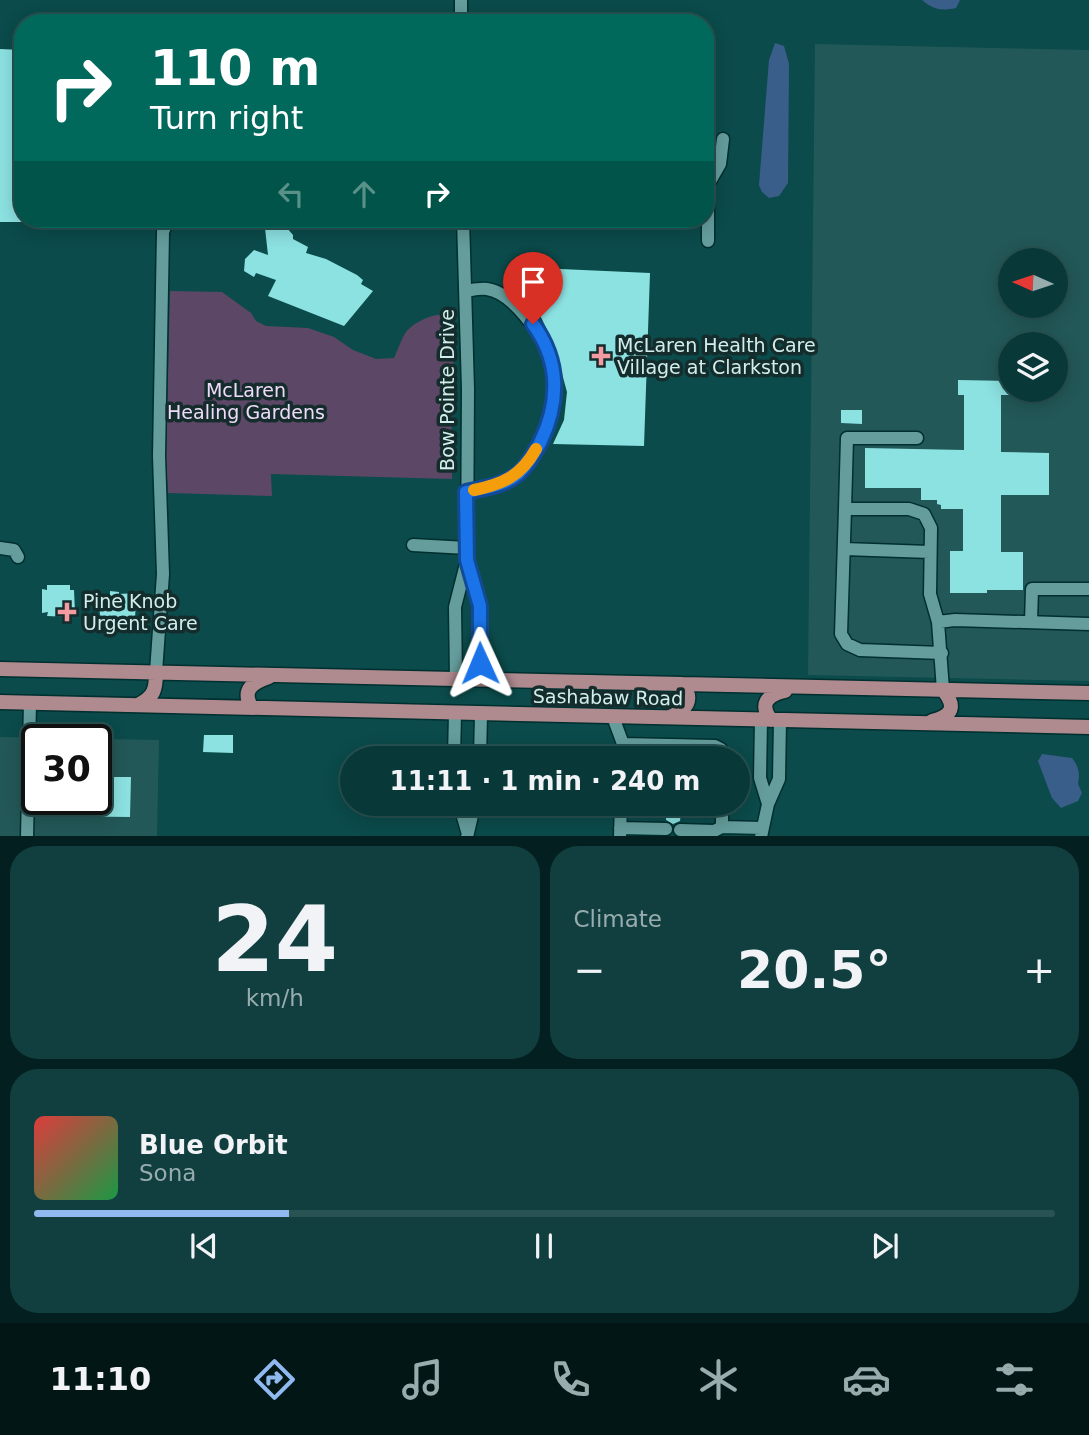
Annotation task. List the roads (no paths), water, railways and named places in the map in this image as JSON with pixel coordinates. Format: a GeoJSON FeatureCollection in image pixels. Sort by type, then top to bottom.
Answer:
{"type":"FeatureCollection","features":[{"type":"Feature","properties":{"kind":"main road","name":"Sashabaw Road"},"geometry":{"type":"LineString","coordinates":[[0,669],[1089,693]]}},
{"type":"Feature","properties":{"kind":"main road"},"geometry":{"type":"LineString","coordinates":[[136,706],[154,693],[156,672]]}},
{"type":"Feature","properties":{"kind":"main road"},"geometry":{"type":"LineString","coordinates":[[252,708],[247,698],[250,687],[273,675]]}},
{"type":"Feature","properties":{"kind":"main road"},"geometry":{"type":"LineString","coordinates":[[669,718],[682,712],[688,704],[688,692],[682,684]]}},
{"type":"Feature","properties":{"kind":"main road"},"geometry":{"type":"LineString","coordinates":[[771,720],[764,709],[769,696],[800,687]]}},
{"type":"Feature","properties":{"kind":"main road"},"geometry":{"type":"LineString","coordinates":[[924,724],[943,718],[949,713],[950,700],[943,690]]}},
{"type":"Feature","properties":{"kind":"main road","name":"Sashabaw Road"},"geometry":{"type":"LineString","coordinates":[[0,702],[1089,727]]}},
{"type":"Feature","properties":{"kind":"street"},"geometry":{"type":"LineString","coordinates":[[714,176],[720,164],[723,139]]}},
{"type":"Feature","properties":{"kind":"street"},"geometry":{"type":"LineString","coordinates":[[156,672],[163,587],[163,516],[159,456],[165,228]]}},
{"type":"Feature","properties":{"kind":"street","name":"Bow Pointe Drive"},"geometry":{"type":"LineString","coordinates":[[463,228],[468,389],[467,554],[480,606],[481,679]]}},
{"type":"Feature","properties":{"kind":"street"},"geometry":{"type":"LineString","coordinates":[[708,228],[708,241]]}},
{"type":"Feature","properties":{"kind":"street"},"geometry":{"type":"LineString","coordinates":[[465,290],[487,289],[507,299],[520,310],[543,338],[554,368],[555,381],[550,419],[525,467],[505,482],[466,492]]}},
{"type":"Feature","properties":{"kind":"street"},"geometry":{"type":"LineString","coordinates":[[917,438],[847,438],[841,634],[847,644],[860,650],[942,653]]}},
{"type":"Feature","properties":{"kind":"street"},"geometry":{"type":"LineString","coordinates":[[845,509],[909,509],[924,514],[931,528],[930,594],[938,622],[943,690]]}},
{"type":"Feature","properties":{"kind":"street"},"geometry":{"type":"LineString","coordinates":[[413,545],[467,554]]}},
{"type":"Feature","properties":{"kind":"street"},"geometry":{"type":"LineString","coordinates":[[0,548],[13,550],[18,558]]}},
{"type":"Feature","properties":{"kind":"street"},"geometry":{"type":"LineString","coordinates":[[844,549],[930,552]]}},
{"type":"Feature","properties":{"kind":"street","name":"Bow Pointe Drive"},"geometry":{"type":"LineString","coordinates":[[456,679],[455,607],[467,554]]}},
{"type":"Feature","properties":{"kind":"street"},"geometry":{"type":"LineString","coordinates":[[1031,622],[1032,589],[1089,589]]}},
{"type":"Feature","properties":{"kind":"street"},"geometry":{"type":"LineString","coordinates":[[938,622],[955,620],[1089,624]]}},
{"type":"Feature","properties":{"kind":"street"},"geometry":{"type":"LineString","coordinates":[[27,836],[30,703]]}},
{"type":"Feature","properties":{"kind":"street"},"geometry":{"type":"LineString","coordinates":[[454,746],[455,713]]}},
{"type":"Feature","properties":{"kind":"street"},"geometry":{"type":"LineString","coordinates":[[480,746],[481,714]]}},
{"type":"Feature","properties":{"kind":"street"},"geometry":{"type":"LineString","coordinates":[[613,717],[623,744],[715,746]]}},
{"type":"Feature","properties":{"kind":"street"},"geometry":{"type":"LineString","coordinates":[[768,804],[760,778],[771,720]]}},
{"type":"Feature","properties":{"kind":"street"},"geometry":{"type":"LineString","coordinates":[[680,830],[711,831],[722,827],[762,832],[768,804],[779,779],[771,720]]}},
{"type":"Feature","properties":{"kind":"street"},"geometry":{"type":"LineString","coordinates":[[462,816],[467,834]]}},
{"type":"Feature","properties":{"kind":"street"},"geometry":{"type":"LineString","coordinates":[[467,834],[472,816]]}},
{"type":"Feature","properties":{"kind":"street"},"geometry":{"type":"LineString","coordinates":[[722,816],[722,827]]}},
{"type":"Feature","properties":{"kind":"street"},"geometry":{"type":"LineString","coordinates":[[620,832],[666,829]]}},
{"type":"Feature","properties":{"kind":"place","name":"McLaren Health Care Village at Clarkston"},"geometry":{"type":"Point","coordinates":[601,356]}},
{"type":"Feature","properties":{"kind":"place","name":"Pine Knob Urgent Care"},"geometry":{"type":"Point","coordinates":[67,612]}},
{"type":"Feature","properties":{"kind":"park label","name":"McLaren Healing Gardens"},"geometry":{"type":"Point","coordinates":[246,401]}}]}
